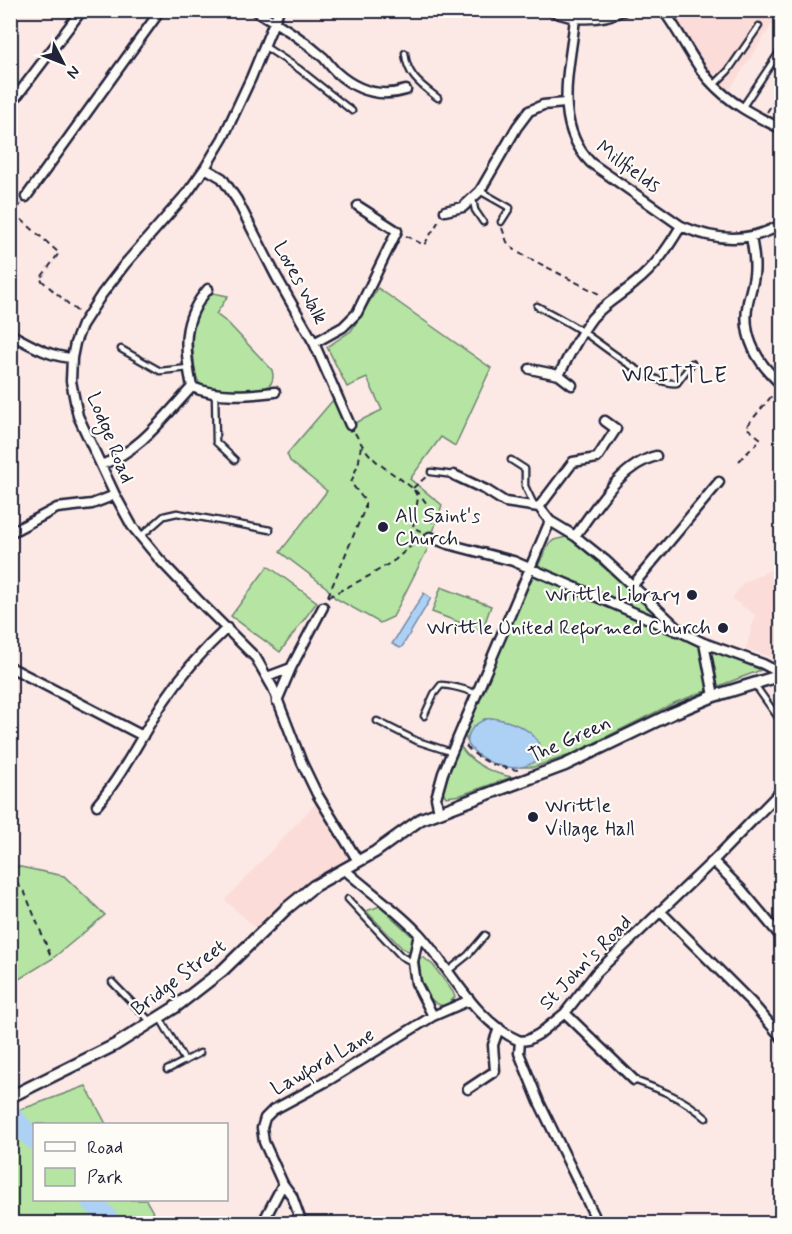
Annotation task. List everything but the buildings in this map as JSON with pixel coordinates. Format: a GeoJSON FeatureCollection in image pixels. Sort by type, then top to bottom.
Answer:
{"type":"FeatureCollection","features":[{"type":"Feature","properties":{"kind":"street"},"geometry":{"type":"LineString","coordinates":[[10,105],[82,10]]}},
{"type":"Feature","properties":{"kind":"street"},"geometry":{"type":"LineString","coordinates":[[26,197],[155,18],[158,10]]}},
{"type":"Feature","properties":{"kind":"street"},"geometry":{"type":"LineString","coordinates":[[254,10],[274,20],[323,58],[350,83],[381,94],[406,90]]}},
{"type":"Feature","properties":{"kind":"street","name":"Lodge Road"},"geometry":{"type":"LineString","coordinates":[[279,10],[251,78],[205,168],[188,192],[149,234],[102,294],[82,325],[72,358],[72,389],[78,416],[115,495],[140,537],[196,599],[256,658],[267,677],[302,763],[351,865],[419,934],[470,1000],[505,1034],[520,1041]]}},
{"type":"Feature","properties":{"kind":"street"},"geometry":{"type":"LineString","coordinates":[[550,10],[575,18],[603,17],[624,10]]}},
{"type":"Feature","properties":{"kind":"street"},"geometry":{"type":"LineString","coordinates":[[663,10],[702,71],[714,85],[742,108],[782,129]]}},
{"type":"Feature","properties":{"kind":"street","name":"Millfields"},"geometry":{"type":"LineString","coordinates":[[575,18],[565,103],[568,124],[580,152],[605,175],[681,226],[710,236],[730,239],[769,232],[782,224]]}},
{"type":"Feature","properties":{"kind":"street"},"geometry":{"type":"LineString","coordinates":[[445,211],[463,207],[472,200],[529,111],[543,105],[565,103]]}},
{"type":"Feature","properties":{"kind":"street","name":"Loves Walk"},"geometry":{"type":"LineString","coordinates":[[205,168],[222,178],[228,185],[314,344],[350,425]]}},
{"type":"Feature","properties":{"kind":"street"},"geometry":{"type":"LineString","coordinates":[[314,344],[343,327],[357,313],[397,231],[358,206]]}},
{"type":"Feature","properties":{"kind":"street"},"geometry":{"type":"LineString","coordinates":[[560,375],[592,318],[648,272],[660,259],[681,226]]}},
{"type":"Feature","properties":{"kind":"street"},"geometry":{"type":"LineString","coordinates":[[751,237],[754,274],[747,304],[746,320],[749,337],[759,362],[781,385]]}},
{"type":"Feature","properties":{"kind":"street"},"geometry":{"type":"LineString","coordinates":[[192,387],[186,347],[188,322],[196,302],[208,288]]}},
{"type":"Feature","properties":{"kind":"street"},"geometry":{"type":"LineString","coordinates":[[10,334],[43,352],[57,357],[72,358]]}},
{"type":"Feature","properties":{"kind":"street"},"geometry":{"type":"LineString","coordinates":[[530,369],[560,375],[572,385]]}},
{"type":"Feature","properties":{"kind":"street"},"geometry":{"type":"LineString","coordinates":[[101,465],[120,458],[134,448],[192,387]]}},
{"type":"Feature","properties":{"kind":"street"},"geometry":{"type":"LineString","coordinates":[[192,387],[203,392],[215,393],[249,395],[275,392]]}},
{"type":"Feature","properties":{"kind":"street"},"geometry":{"type":"LineString","coordinates":[[537,507],[573,462],[597,458],[616,429],[605,421]]}},
{"type":"Feature","properties":{"kind":"street"},"geometry":{"type":"LineString","coordinates":[[575,536],[623,474],[636,464],[656,456]]}},
{"type":"Feature","properties":{"kind":"street"},"geometry":{"type":"LineString","coordinates":[[454,475],[505,502],[537,507],[550,521],[575,536],[633,585],[683,633]]}},
{"type":"Feature","properties":{"kind":"street"},"geometry":{"type":"LineString","coordinates":[[633,585],[719,482]]}},
{"type":"Feature","properties":{"kind":"street"},"geometry":{"type":"LineString","coordinates":[[10,533],[57,508],[93,504],[115,495]]}},
{"type":"Feature","properties":{"kind":"street"},"geometry":{"type":"LineString","coordinates":[[439,812],[436,798],[438,788],[451,752],[550,521]]}},
{"type":"Feature","properties":{"kind":"street"},"geometry":{"type":"LineString","coordinates":[[430,537],[448,544],[501,557],[704,643],[763,664],[780,675]]}},
{"type":"Feature","properties":{"kind":"street"},"geometry":{"type":"LineString","coordinates":[[277,701],[291,668],[323,607]]}},
{"type":"Feature","properties":{"kind":"street"},"geometry":{"type":"LineString","coordinates":[[97,805],[114,783],[176,684],[211,642],[227,628]]}},
{"type":"Feature","properties":{"kind":"street"},"geometry":{"type":"LineString","coordinates":[[704,643],[714,696]]}},
{"type":"Feature","properties":{"kind":"street"},"geometry":{"type":"LineString","coordinates":[[10,667],[143,736]]}},
{"type":"Feature","properties":{"kind":"street"},"geometry":{"type":"LineString","coordinates":[[267,677],[291,668]]}},
{"type":"Feature","properties":{"kind":"street","name":"The Green"},"geometry":{"type":"LineString","coordinates":[[351,865],[421,819],[565,765],[670,714],[714,696],[780,675]]}},
{"type":"Feature","properties":{"kind":"street","name":"St John's Road"},"geometry":{"type":"LineString","coordinates":[[520,1041],[528,1040],[539,1034],[565,1013],[596,973],[713,861],[782,790]]}},
{"type":"Feature","properties":{"kind":"street"},"geometry":{"type":"LineString","coordinates":[[713,861],[741,889],[782,938]]}},
{"type":"Feature","properties":{"kind":"street","name":"Bridge Street"},"geometry":{"type":"LineString","coordinates":[[10,1097],[115,1045],[156,1020],[223,970],[300,898],[351,865]]}},
{"type":"Feature","properties":{"kind":"street"},"geometry":{"type":"LineString","coordinates":[[660,910],[752,1003],[782,1038]]}},
{"type":"Feature","properties":{"kind":"street"},"geometry":{"type":"LineString","coordinates":[[419,934],[413,962],[416,983],[433,1016]]}},
{"type":"Feature","properties":{"kind":"street","name":"Lawford Lane"},"geometry":{"type":"LineString","coordinates":[[302,1224],[292,1196],[283,1184],[264,1142],[262,1128],[265,1118],[273,1110],[329,1080],[433,1016],[470,1000]]}},
{"type":"Feature","properties":{"kind":"street"},"geometry":{"type":"LineString","coordinates":[[565,1013],[634,1080]]}},
{"type":"Feature","properties":{"kind":"street"},"geometry":{"type":"LineString","coordinates":[[468,1089],[495,1071],[492,1045],[499,1029]]}},
{"type":"Feature","properties":{"kind":"street"},"geometry":{"type":"LineString","coordinates":[[520,1041],[519,1053],[527,1073],[594,1215]]}},
{"type":"Feature","properties":{"kind":"street"},"geometry":{"type":"LineString","coordinates":[[262,1224],[283,1184]]}},
{"type":"Feature","properties":{"kind":"lane"},"geometry":{"type":"LineString","coordinates":[[714,85],[728,71],[759,26]]}},
{"type":"Feature","properties":{"kind":"lane"},"geometry":{"type":"LineString","coordinates":[[264,46],[299,69],[352,111]]}},
{"type":"Feature","properties":{"kind":"lane"},"geometry":{"type":"LineString","coordinates":[[742,108],[782,48]]}},
{"type":"Feature","properties":{"kind":"lane"},"geometry":{"type":"LineString","coordinates":[[405,53],[406,61],[415,80],[438,98]]}},
{"type":"Feature","properties":{"kind":"lane"},"geometry":{"type":"LineString","coordinates":[[406,90],[415,80]]}},
{"type":"Feature","properties":{"kind":"lane"},"geometry":{"type":"LineString","coordinates":[[480,190],[510,208],[501,222]]}},
{"type":"Feature","properties":{"kind":"lane"},"geometry":{"type":"LineString","coordinates":[[472,200],[483,222]]}},
{"type":"Feature","properties":{"kind":"lane"},"geometry":{"type":"LineString","coordinates":[[537,306],[583,332],[632,365],[664,382],[677,383],[692,363]]}},
{"type":"Feature","properties":{"kind":"lane"},"geometry":{"type":"LineString","coordinates":[[121,349],[160,371],[189,368]]}},
{"type":"Feature","properties":{"kind":"lane"},"geometry":{"type":"LineString","coordinates":[[215,393],[216,442],[235,460]]}},
{"type":"Feature","properties":{"kind":"lane"},"geometry":{"type":"LineString","coordinates":[[511,460],[525,469],[525,486],[537,507]]}},
{"type":"Feature","properties":{"kind":"lane"},"geometry":{"type":"LineString","coordinates":[[431,472],[454,475]]}},
{"type":"Feature","properties":{"kind":"lane"},"geometry":{"type":"LineString","coordinates":[[140,537],[164,516],[177,513],[270,530]]}},
{"type":"Feature","properties":{"kind":"lane"},"geometry":{"type":"LineString","coordinates":[[780,675],[782,688]]}},
{"type":"Feature","properties":{"kind":"lane"},"geometry":{"type":"LineString","coordinates":[[754,683],[782,723]]}},
{"type":"Feature","properties":{"kind":"lane"},"geometry":{"type":"LineString","coordinates":[[424,716],[434,694],[441,685],[460,690],[467,689],[476,694]]}},
{"type":"Feature","properties":{"kind":"lane"},"geometry":{"type":"LineString","coordinates":[[377,721],[417,741],[451,752]]}},
{"type":"Feature","properties":{"kind":"lane"},"geometry":{"type":"LineString","coordinates":[[348,899],[401,956],[413,962]]}},
{"type":"Feature","properties":{"kind":"lane"},"geometry":{"type":"LineString","coordinates":[[448,971],[468,955],[485,935]]}},
{"type":"Feature","properties":{"kind":"lane"},"geometry":{"type":"LineString","coordinates":[[112,982],[156,1020],[185,1061]]}},
{"type":"Feature","properties":{"kind":"lane"},"geometry":{"type":"LineString","coordinates":[[167,1070],[200,1053]]}},
{"type":"Feature","properties":{"kind":"lane"},"geometry":{"type":"LineString","coordinates":[[634,1080],[674,1095],[695,1108],[706,1119]]}},
{"type":"Feature","properties":{"kind":"path"},"geometry":{"type":"LineString","coordinates":[[762,119],[782,89]]}},
{"type":"Feature","properties":{"kind":"path"},"geometry":{"type":"LineString","coordinates":[[26,197],[14,213],[59,253],[40,279],[83,317]]}},
{"type":"Feature","properties":{"kind":"path"},"geometry":{"type":"LineString","coordinates":[[397,231],[424,245],[445,211]]}},
{"type":"Feature","properties":{"kind":"path"},"geometry":{"type":"LineString","coordinates":[[501,222],[507,242],[517,252],[612,300]]}},
{"type":"Feature","properties":{"kind":"path"},"geometry":{"type":"LineString","coordinates":[[739,461],[761,439],[746,428],[781,385]]}},
{"type":"Feature","properties":{"kind":"path"},"geometry":{"type":"LineString","coordinates":[[350,425],[361,444],[373,458],[413,488],[426,504],[432,519],[430,537]]}},
{"type":"Feature","properties":{"kind":"path"},"geometry":{"type":"LineString","coordinates":[[361,444],[359,461],[351,483],[365,501],[365,508],[328,597],[395,560],[426,535],[413,527],[418,498],[413,488]]}},
{"type":"Feature","properties":{"kind":"path"},"geometry":{"type":"LineString","coordinates":[[413,488],[431,472]]}},
{"type":"Feature","properties":{"kind":"path"},"geometry":{"type":"LineString","coordinates":[[457,740],[477,757],[491,764],[519,770],[524,780]]}},
{"type":"Feature","properties":{"kind":"path"},"geometry":{"type":"LineString","coordinates":[[10,875],[25,893],[52,959]]}},
{"type":"Feature","properties":{"kind":"path"},"geometry":{"type":"LineString","coordinates":[[10,997],[17,1008],[10,1010]]}},
{"type":"Feature","properties":{"kind":"shaded area"},"geometry":{"type":"Polygon","coordinates":[[[667,11],[761,11],[775,20],[727,94],[706,70],[667,11]]]}},
{"type":"Feature","properties":{"kind":"shaded area"},"geometry":{"type":"Polygon","coordinates":[[[781,565],[781,660],[746,649],[755,615],[732,599],[743,583],[781,565]]]}},
{"type":"Feature","properties":{"kind":"shaded area"},"geometry":{"type":"Polygon","coordinates":[[[316,803],[351,859],[314,882],[260,932],[225,900],[316,803]]]}},
{"type":"Feature","properties":{"kind":"green space"},"geometry":{"type":"Polygon","coordinates":[[[378,288],[491,368],[455,446],[441,437],[410,479],[442,505],[427,550],[393,617],[380,623],[335,598],[326,587],[280,552],[327,491],[290,461],[287,454],[333,400],[347,427],[382,410],[367,378],[347,387],[327,347],[351,331],[378,288]]]}},
{"type":"Feature","properties":{"kind":"green space"},"geometry":{"type":"Polygon","coordinates":[[[213,293],[228,296],[216,314],[229,324],[272,370],[271,384],[266,388],[252,391],[213,389],[206,388],[198,381],[193,352],[194,323],[205,298],[213,293]]]}},
{"type":"Feature","properties":{"kind":"green space"},"geometry":{"type":"Polygon","coordinates":[[[566,537],[663,619],[659,629],[761,670],[674,703],[570,755],[534,767],[520,767],[527,765],[537,742],[527,731],[514,724],[484,719],[467,741],[464,734],[530,582],[549,544],[566,537]]]}},
{"type":"Feature","properties":{"kind":"green space"},"geometry":{"type":"Polygon","coordinates":[[[268,566],[317,602],[280,652],[231,616],[268,566]]]}},
{"type":"Feature","properties":{"kind":"green space"},"geometry":{"type":"Polygon","coordinates":[[[441,587],[491,606],[482,631],[432,612],[441,587]]]}},
{"type":"Feature","properties":{"kind":"green space"},"geometry":{"type":"Polygon","coordinates":[[[460,746],[470,758],[483,767],[512,777],[461,795],[446,797],[443,792],[444,786],[460,746]]]}},
{"type":"Feature","properties":{"kind":"green space"},"geometry":{"type":"Polygon","coordinates":[[[11,865],[64,876],[105,915],[52,959],[11,984],[11,865]]]}},
{"type":"Feature","properties":{"kind":"green space"},"geometry":{"type":"Polygon","coordinates":[[[380,906],[416,940],[412,953],[402,948],[366,911],[380,906]]]}},
{"type":"Feature","properties":{"kind":"green space"},"geometry":{"type":"Polygon","coordinates":[[[423,957],[433,965],[453,992],[455,997],[446,1006],[433,1001],[425,989],[419,966],[419,959],[423,957]]]}},
{"type":"Feature","properties":{"kind":"green space"},"geometry":{"type":"Polygon","coordinates":[[[86,1086],[105,1123],[33,1123],[33,1201],[147,1201],[159,1223],[11,1223],[11,1113],[86,1086]]]}},
{"type":"Feature","properties":{"kind":"water"},"geometry":{"type":"Polygon","coordinates":[[[424,593],[431,598],[402,647],[392,644],[424,593]]]}},
{"type":"Feature","properties":{"kind":"water"},"geometry":{"type":"Polygon","coordinates":[[[492,718],[525,729],[537,741],[540,749],[539,758],[531,764],[511,767],[491,763],[482,758],[468,744],[469,734],[478,723],[492,718]]]}},
{"type":"Feature","properties":{"kind":"waterway"},"geometry":{"type":"LineString","coordinates":[[10,1114],[33,1139]]}},
{"type":"Feature","properties":{"kind":"waterway"},"geometry":{"type":"LineString","coordinates":[[91,1201],[107,1217],[109,1224]]}},
{"type":"Feature","properties":{"kind":"place","name":"All Saint's Church"},"geometry":{"type":"Point","coordinates":[383,527]}},
{"type":"Feature","properties":{"kind":"place","name":"Writtle Library"},"geometry":{"type":"Point","coordinates":[692,595]}},
{"type":"Feature","properties":{"kind":"place","name":"Writtle United Reformed Church"},"geometry":{"type":"Point","coordinates":[723,628]}},
{"type":"Feature","properties":{"kind":"place","name":"Writtle Village Hall"},"geometry":{"type":"Point","coordinates":[533,817]}},
{"type":"Feature","properties":{"kind":"district","name":"WRITTLE"},"geometry":{"type":"Point","coordinates":[675,376]}}]}
